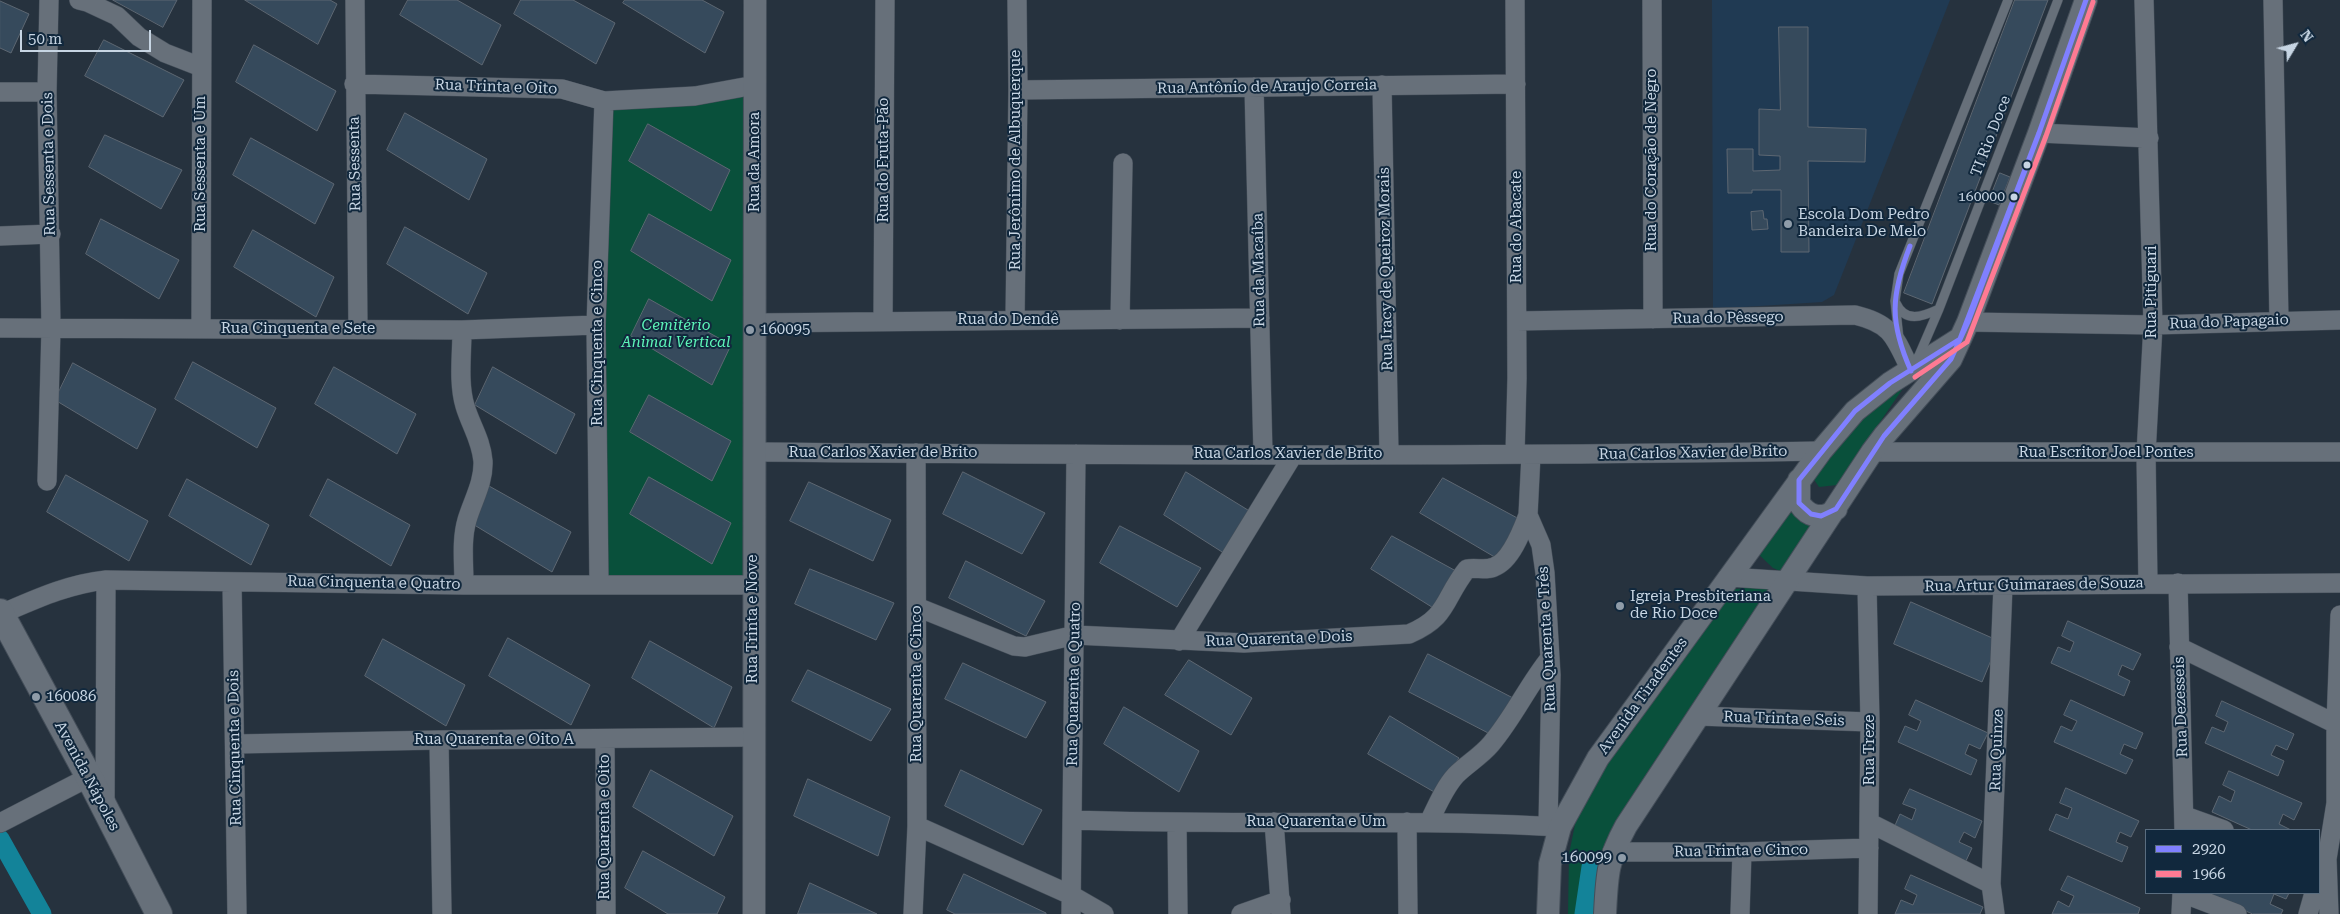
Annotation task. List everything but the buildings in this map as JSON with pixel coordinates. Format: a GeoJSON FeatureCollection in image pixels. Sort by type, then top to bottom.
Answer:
{"type":"FeatureCollection","features":[{"type":"Feature","properties":{"kind":"main road","name":"Avenida Nápoles"},"geometry":{"type":"LineString","coordinates":[[0,613],[89,777],[159,914]]}},
{"type":"Feature","properties":{"kind":"street","name":"Rua Sessenta e Dois"},"geometry":{"type":"LineString","coordinates":[[47,481],[50,328],[47,92],[49,0]]}},
{"type":"Feature","properties":{"kind":"street"},"geometry":{"type":"LineString","coordinates":[[79,0],[117,16],[139,37],[165,53],[201,67]]}},
{"type":"Feature","properties":{"kind":"street","name":"Rua Sessenta e Um"},"geometry":{"type":"LineString","coordinates":[[202,0],[202,328]]}},
{"type":"Feature","properties":{"kind":"street","name":"Rua Sessenta"},"geometry":{"type":"LineString","coordinates":[[355,0],[354,84],[358,329]]}},
{"type":"Feature","properties":{"kind":"street","name":"Rua da Amora"},"geometry":{"type":"LineString","coordinates":[[755,0],[756,323]]}},
{"type":"Feature","properties":{"kind":"street","name":"Rua do Fruta-Pão"},"geometry":{"type":"LineString","coordinates":[[883,321],[885,0]]}},
{"type":"Feature","properties":{"kind":"street","name":"Rua Jerônimo de Albuquerque"},"geometry":{"type":"LineString","coordinates":[[1015,320],[1018,90],[1017,0]]}},
{"type":"Feature","properties":{"kind":"street","name":"Rua do Abacate"},"geometry":{"type":"LineString","coordinates":[[1515,0],[1517,321],[1523,455]]}},
{"type":"Feature","properties":{"kind":"street","name":"Rua do Coração de Negro"},"geometry":{"type":"LineString","coordinates":[[1652,0],[1652,319]]}},
{"type":"Feature","properties":{"kind":"street"},"geometry":{"type":"LineString","coordinates":[[1878,444],[1951,359],[1964,331],[2039,133],[2086,0]]}},
{"type":"Feature","properties":{"kind":"street","name":"Rua Pitiguari"},"geometry":{"type":"LineString","coordinates":[[2144,0],[2153,324],[2146,454],[2148,584]]}},
{"type":"Feature","properties":{"kind":"street"},"geometry":{"type":"LineString","coordinates":[[2273,0],[2279,320]]}},
{"type":"Feature","properties":{"kind":"street","name":"Rua Trinta e Oito"},"geometry":{"type":"LineString","coordinates":[[354,84],[562,88],[604,102],[695,96],[755,85]]}},
{"type":"Feature","properties":{"kind":"street","name":"Rua Antônio de Araujo Correia"},"geometry":{"type":"LineString","coordinates":[[1018,90],[1516,84]]}},
{"type":"Feature","properties":{"kind":"street","name":"Rua Iracy de Queiroz Morais"},"geometry":{"type":"LineString","coordinates":[[1382,85],[1389,454]]}},
{"type":"Feature","properties":{"kind":"street","name":"Rua da Macaíba"},"geometry":{"type":"LineString","coordinates":[[1254,87],[1263,454]]}},
{"type":"Feature","properties":{"kind":"street"},"geometry":{"type":"LineString","coordinates":[[0,92],[47,92]]}},
{"type":"Feature","properties":{"kind":"street","name":"Rua Cinquenta e Cinco"},"geometry":{"type":"LineString","coordinates":[[599,584],[596,326],[604,102]]}},
{"type":"Feature","properties":{"kind":"street"},"geometry":{"type":"LineString","coordinates":[[2039,133],[2149,138]]}},
{"type":"Feature","properties":{"kind":"street"},"geometry":{"type":"LineString","coordinates":[[1120,320],[1123,163]]}},
{"type":"Feature","properties":{"kind":"street"},"geometry":{"type":"LineString","coordinates":[[0,236],[50,234]]}},
{"type":"Feature","properties":{"kind":"street","name":"Rua do Pêssego"},"geometry":{"type":"LineString","coordinates":[[1517,321],[1855,315],[1879,322],[1888,330],[1911,371]]}},
{"type":"Feature","properties":{"kind":"street","name":"Rua do Dendê"},"geometry":{"type":"LineString","coordinates":[[756,323],[1260,318]]}},
{"type":"Feature","properties":{"kind":"street","name":"Rua do Papagaio"},"geometry":{"type":"LineString","coordinates":[[1964,331],[2279,320],[2340,320]]}},
{"type":"Feature","properties":{"kind":"street","name":"Rua Trinta e Nove"},"geometry":{"type":"LineString","coordinates":[[754,914],[752,585],[756,323]]}},
{"type":"Feature","properties":{"kind":"street","name":"Rua Cinquenta e Sete"},"geometry":{"type":"LineString","coordinates":[[0,328],[462,330],[596,326]]}},
{"type":"Feature","properties":{"kind":"street"},"geometry":{"type":"LineString","coordinates":[[462,330],[462,392],[465,408],[481,444],[483,463],[480,486],[467,520],[464,536],[464,585]]}},
{"type":"Feature","properties":{"kind":"street","name":"Avenida Tiradentes"},"geometry":{"type":"LineString","coordinates":[[1548,914],[1554,826],[1598,758],[1820,451],[1855,411],[1873,394],[1911,371],[1964,331]]}},
{"type":"Feature","properties":{"kind":"street"},"geometry":{"type":"LineString","coordinates":[[1605,914],[1607,871],[1612,852],[1626,826],[1878,444],[1904,398],[1911,371]]}},
{"type":"Feature","properties":{"kind":"street","name":"Rua Escritor Joel Pontes"},"geometry":{"type":"LineString","coordinates":[[1878,444],[2146,454],[2340,452]]}},
{"type":"Feature","properties":{"kind":"street","name":"Rua Carlos Xavier de Brito"},"geometry":{"type":"LineString","coordinates":[[755,452],[1523,455],[1820,451]]}},
{"type":"Feature","properties":{"kind":"street","name":"Rua Quarenta e Cinco"},"geometry":{"type":"LineString","coordinates":[[913,914],[917,826],[916,453]]}},
{"type":"Feature","properties":{"kind":"street","name":"Rua Quarenta e Quatro"},"geometry":{"type":"LineString","coordinates":[[1071,914],[1076,454]]}},
{"type":"Feature","properties":{"kind":"street"},"geometry":{"type":"LineString","coordinates":[[1179,641],[1293,455]]}},
{"type":"Feature","properties":{"kind":"street","name":"Rua Quarenta e Três"},"geometry":{"type":"LineString","coordinates":[[1523,455],[1528,516],[1541,546],[1545,573],[1550,658],[1554,826]]}},
{"type":"Feature","properties":{"kind":"street"},"geometry":{"type":"LineString","coordinates":[[1799,480],[1799,503],[1808,514],[1820,517],[1832,513],[1836,509]]}},
{"type":"Feature","properties":{"kind":"street","name":"Rua Quarenta e Dois"},"geometry":{"type":"LineString","coordinates":[[917,607],[1014,646],[1025,647],[1075,635],[1244,643],[1409,634],[1436,619],[1467,569],[1474,567],[1487,569],[1500,564],[1517,542],[1528,516]]}},
{"type":"Feature","properties":{"kind":"street","name":"Rua Artur Guimaraes de Souza"},"geometry":{"type":"LineString","coordinates":[[1728,577],[1867,586],[2340,583]]}},
{"type":"Feature","properties":{"kind":"street"},"geometry":{"type":"LineString","coordinates":[[105,808],[106,580]]}},
{"type":"Feature","properties":{"kind":"street","name":"Rua Cinquenta e Quatro"},"geometry":{"type":"LineString","coordinates":[[0,613],[62,589],[82,583],[106,580],[464,585],[752,585]]}},
{"type":"Feature","properties":{"kind":"street","name":"Rua Cinquenta e Dois"},"geometry":{"type":"LineString","coordinates":[[232,582],[236,744],[237,914]]}},
{"type":"Feature","properties":{"kind":"street","name":"Rua Dezesseis"},"geometry":{"type":"LineString","coordinates":[[2178,583],[2184,823]]}},
{"type":"Feature","properties":{"kind":"street","name":"Rua Treze"},"geometry":{"type":"LineString","coordinates":[[1867,586],[1870,722],[1868,914]]}},
{"type":"Feature","properties":{"kind":"street","name":"Rua Quinze"},"geometry":{"type":"LineString","coordinates":[[1995,914],[1991,884],[2003,586]]}},
{"type":"Feature","properties":{"kind":"street"},"geometry":{"type":"LineString","coordinates":[[2329,914],[2323,868],[2338,804],[2340,615]]}},
{"type":"Feature","properties":{"kind":"street"},"geometry":{"type":"LineString","coordinates":[[2179,647],[2338,725]]}},
{"type":"Feature","properties":{"kind":"street"},"geometry":{"type":"LineString","coordinates":[[1429,822],[1440,797],[1455,776],[1490,745],[1518,709],[1534,678],[1550,658]]}},
{"type":"Feature","properties":{"kind":"street","name":"Rua Trinta e Seis"},"geometry":{"type":"LineString","coordinates":[[1698,716],[1870,722]]}},
{"type":"Feature","properties":{"kind":"street","name":"Rua Quarenta e Oito A"},"geometry":{"type":"LineString","coordinates":[[236,744],[753,737]]}},
{"type":"Feature","properties":{"kind":"street","name":"Rua Quarenta e Oito"},"geometry":{"type":"LineString","coordinates":[[605,739],[606,914]]}},
{"type":"Feature","properties":{"kind":"street"},"geometry":{"type":"LineString","coordinates":[[440,740],[442,914]]}},
{"type":"Feature","properties":{"kind":"street"},"geometry":{"type":"LineString","coordinates":[[0,823],[89,777]]}},
{"type":"Feature","properties":{"kind":"street","name":"Rua Quarenta e Um"},"geometry":{"type":"LineString","coordinates":[[1072,820],[1177,824],[1429,822],[1554,826]]}},
{"type":"Feature","properties":{"kind":"street"},"geometry":{"type":"LineString","coordinates":[[1241,914],[1281,907],[1274,822]]}},
{"type":"Feature","properties":{"kind":"street"},"geometry":{"type":"LineString","coordinates":[[1407,822],[1408,914]]}},
{"type":"Feature","properties":{"kind":"street"},"geometry":{"type":"LineString","coordinates":[[1870,823],[1991,884]]}},
{"type":"Feature","properties":{"kind":"street"},"geometry":{"type":"LineString","coordinates":[[2184,823],[2218,829]]}},
{"type":"Feature","properties":{"kind":"street"},"geometry":{"type":"LineString","coordinates":[[1177,824],[1178,914]]}},
{"type":"Feature","properties":{"kind":"street"},"geometry":{"type":"LineString","coordinates":[[917,826],[1071,895],[1104,914]]}},
{"type":"Feature","properties":{"kind":"street","name":"Rua Trinta e Cinco"},"geometry":{"type":"LineString","coordinates":[[1612,852],[1742,852],[1869,848]]}},
{"type":"Feature","properties":{"kind":"street"},"geometry":{"type":"LineString","coordinates":[[1740,914],[1742,852]]}},
{"type":"Feature","properties":{"kind":"street"},"geometry":{"type":"LineString","coordinates":[[2181,914],[2182,894]]}},
{"type":"Feature","properties":{"kind":"street"},"geometry":{"type":"LineString","coordinates":[[2185,894],[2236,914]]}},
{"type":"Feature","properties":{"kind":"street"},"geometry":{"type":"LineString","coordinates":[[2308,914],[2314,894]]}},
{"type":"Feature","properties":{"kind":"lane"},"geometry":{"type":"LineString","coordinates":[[1900,349],[1895,301],[1899,274],[2008,0]]}},
{"type":"Feature","properties":{"kind":"lane","name":"TI Rio Doce"},"geometry":{"type":"LineString","coordinates":[[1911,371],[1924,346],[1939,309],[2058,0]]}},
{"type":"Feature","properties":{"kind":"lane"},"geometry":{"type":"LineString","coordinates":[[1895,301],[1903,314],[1913,318],[1939,309]]}},
{"type":"Feature","properties":{"kind":"shaded area","name":"Escola Dom Pedro Bandeira De Melo"},"geometry":{"type":"Polygon","coordinates":[[[1712,0],[1950,0],[1834,295],[1822,302],[1713,309],[1712,0]]]}},
{"type":"Feature","properties":{"kind":"green space","name":"Cemitério Animal Vertical"},"geometry":{"type":"Polygon","coordinates":[[[755,85],[752,585],[599,584],[604,101],[755,85]]]}},
{"type":"Feature","properties":{"kind":"green space"},"geometry":{"type":"Polygon","coordinates":[[[1908,381],[1837,485],[1819,487],[1813,478],[1865,403],[1908,381]]]}},
{"type":"Feature","properties":{"kind":"green space"},"geometry":{"type":"Polygon","coordinates":[[[1797,508],[1813,527],[1780,571],[1773,568],[1755,551],[1780,521],[1797,508]]]}},
{"type":"Feature","properties":{"kind":"green space"},"geometry":{"type":"Polygon","coordinates":[[[1770,586],[1633,794],[1605,860],[1605,914],[1568,914],[1569,854],[1582,790],[1723,590],[1770,586]]]}},
{"type":"Feature","properties":{"kind":"waterway"},"geometry":{"type":"LineString","coordinates":[[0,839],[42,914]]}},
{"type":"Feature","properties":{"kind":"waterway"},"geometry":{"type":"LineString","coordinates":[[1584,914],[1591,867]]}},
{"type":"Feature","properties":{"kind":"transit line","name":"2920"},"geometry":{"type":"LineString","coordinates":[[2039,133],[2086,0]]}},
{"type":"Feature","properties":{"kind":"transit line","name":"1966"},"geometry":{"type":"LineString","coordinates":[[1915,377],[1967,342],[2046,136],[2093,2]]}},
{"type":"Feature","properties":{"kind":"transit line","name":"2920"},"geometry":{"type":"LineString","coordinates":[[2039,133],[1968,322],[1951,359],[1884,436],[1836,509],[1821,516],[1811,514],[1799,503],[1799,480],[1855,411],[1890,383],[1960,339],[2039,133]]}},
{"type":"Feature","properties":{"kind":"transit line","name":"2920"},"geometry":{"type":"LineString","coordinates":[[1910,246],[1899,279],[1895,308],[1899,338],[1911,371]]}},
{"type":"Feature","properties":{"kind":"place","name":"160000"},"geometry":{"type":"Point","coordinates":[2014,197]}},
{"type":"Feature","properties":{"kind":"place","name":"Escola Dom Pedro Bandeira De Melo"},"geometry":{"type":"Point","coordinates":[1788,224]}},
{"type":"Feature","properties":{"kind":"place","name":"160095"},"geometry":{"type":"Point","coordinates":[750,330]}},
{"type":"Feature","properties":{"kind":"place","name":"Igreja Presbiteriana de Rio Doce"},"geometry":{"type":"Point","coordinates":[1620,606]}},
{"type":"Feature","properties":{"kind":"place","name":"160086"},"geometry":{"type":"Point","coordinates":[36,697]}},
{"type":"Feature","properties":{"kind":"place","name":"160099"},"geometry":{"type":"Point","coordinates":[1622,858]}}]}
